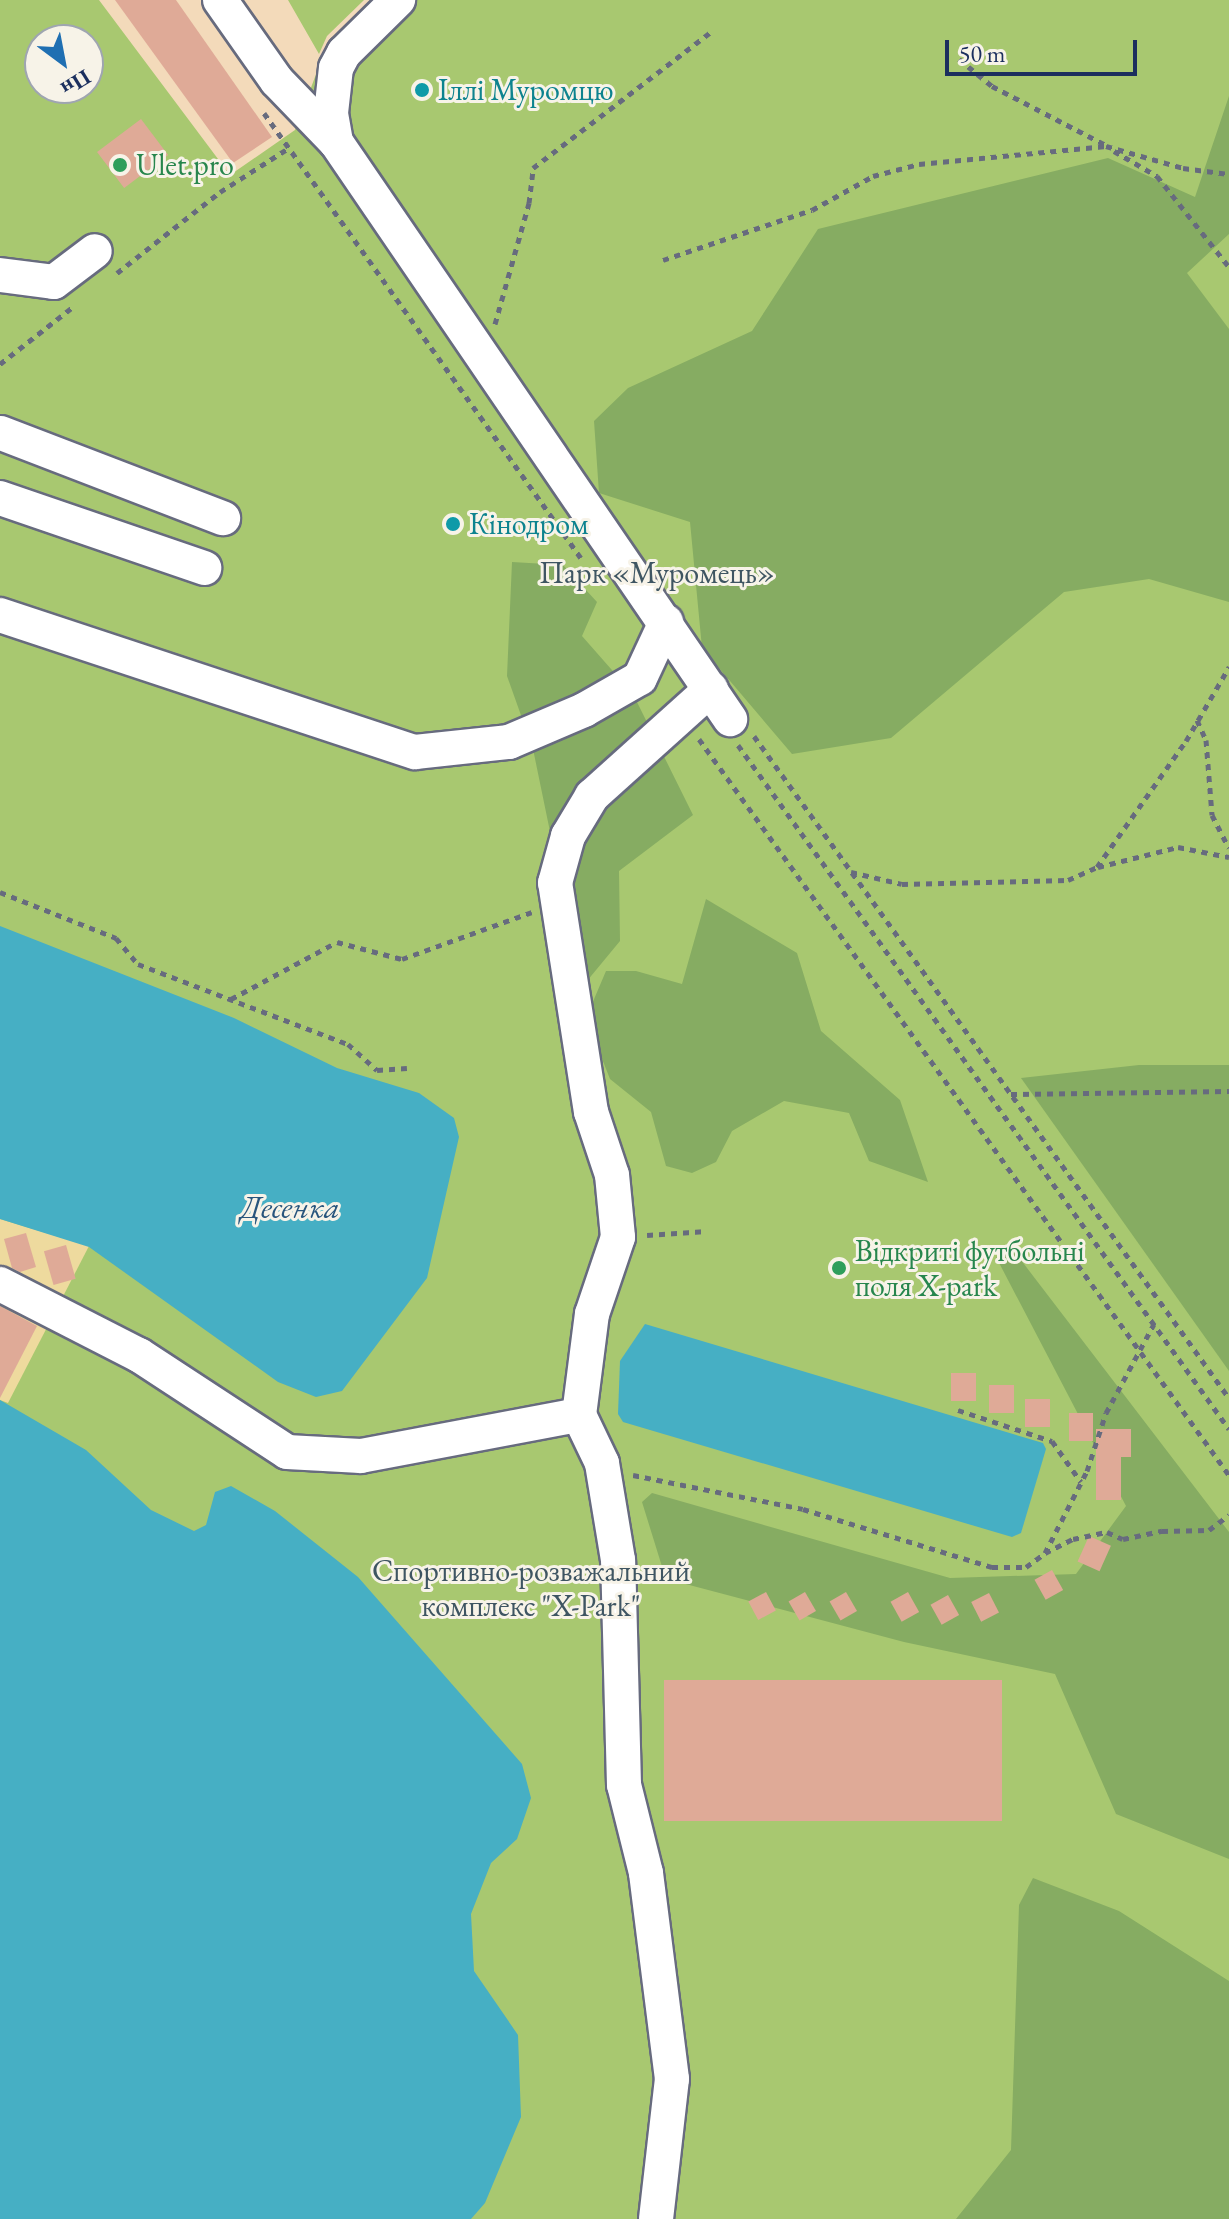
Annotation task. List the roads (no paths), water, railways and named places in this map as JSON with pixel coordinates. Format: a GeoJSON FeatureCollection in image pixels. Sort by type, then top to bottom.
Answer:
{"type":"FeatureCollection","features":[{"type":"Feature","properties":{"kind":"street"},"geometry":{"type":"LineString","coordinates":[[220,0],[277,81],[336,142],[486,356],[730,719]]}},
{"type":"Feature","properties":{"kind":"street"},"geometry":{"type":"LineString","coordinates":[[336,142],[331,113],[336,68],[344,53],[398,0]]}},
{"type":"Feature","properties":{"kind":"street"},"geometry":{"type":"LineString","coordinates":[[0,275],[54,282],[95,251]]}},
{"type":"Feature","properties":{"kind":"street"},"geometry":{"type":"LineString","coordinates":[[1,433],[223,518]]}},
{"type":"Feature","properties":{"kind":"street"},"geometry":{"type":"LineString","coordinates":[[0,498],[204,568]]}},
{"type":"Feature","properties":{"kind":"street"},"geometry":{"type":"LineString","coordinates":[[0,615],[415,752],[509,742],[584,710],[640,678],[666,622]]}},
{"type":"Feature","properties":{"kind":"street"},"geometry":{"type":"LineString","coordinates":[[656,2219],[672,2079],[646,1873],[624,1785],[618,1560],[602,1463],[579,1415],[592,1314],[618,1237],[612,1175],[591,1112],[558,901],[558,861],[592,796],[711,689]]}},
{"type":"Feature","properties":{"kind":"street"},"geometry":{"type":"LineString","coordinates":[[0,1284],[139,1355],[287,1452],[361,1456],[579,1415]]}},
{"type":"Feature","properties":{"kind":"water","name":"Десенка"},"geometry":{"type":"Polygon","coordinates":[[[0,926],[234,1018],[337,1068],[419,1093],[454,1118],[459,1137],[427,1278],[342,1391],[316,1397],[278,1382],[89,1247],[0,1219],[0,926]]]}},
{"type":"Feature","properties":{"kind":"water"},"geometry":{"type":"Polygon","coordinates":[[[645,1324],[1043,1443],[1046,1449],[1021,1533],[1012,1537],[623,1422],[618,1414],[620,1361],[645,1324]]]}},
{"type":"Feature","properties":{"kind":"water"},"geometry":{"type":"Polygon","coordinates":[[[0,1400],[86,1450],[151,1510],[194,1531],[206,1525],[215,1492],[231,1486],[275,1511],[358,1577],[522,1764],[531,1798],[517,1839],[491,1863],[471,1914],[474,1971],[518,2035],[521,2117],[485,2203],[471,2219],[0,2219],[0,1400]]]}},
{"type":"Feature","properties":{"kind":"place","name":"Іллі Муромцю"},"geometry":{"type":"Point","coordinates":[422,90]}},
{"type":"Feature","properties":{"kind":"place","name":"Ulet.pro"},"geometry":{"type":"Point","coordinates":[120,165]}},
{"type":"Feature","properties":{"kind":"place","name":"Кінодром"},"geometry":{"type":"Point","coordinates":[453,524]}},
{"type":"Feature","properties":{"kind":"place","name":"Відкриті футбольні поля X-park"},"geometry":{"type":"Point","coordinates":[839,1268]}},
{"type":"Feature","properties":{"kind":"park label","name":"Парк «Муромець»"},"geometry":{"type":"Point","coordinates":[657,573]}},
{"type":"Feature","properties":{"kind":"park label","name":"Спортивно-розважальний комплекс \"Х-Park\""},"geometry":{"type":"Point","coordinates":[531,1588]}}]}
